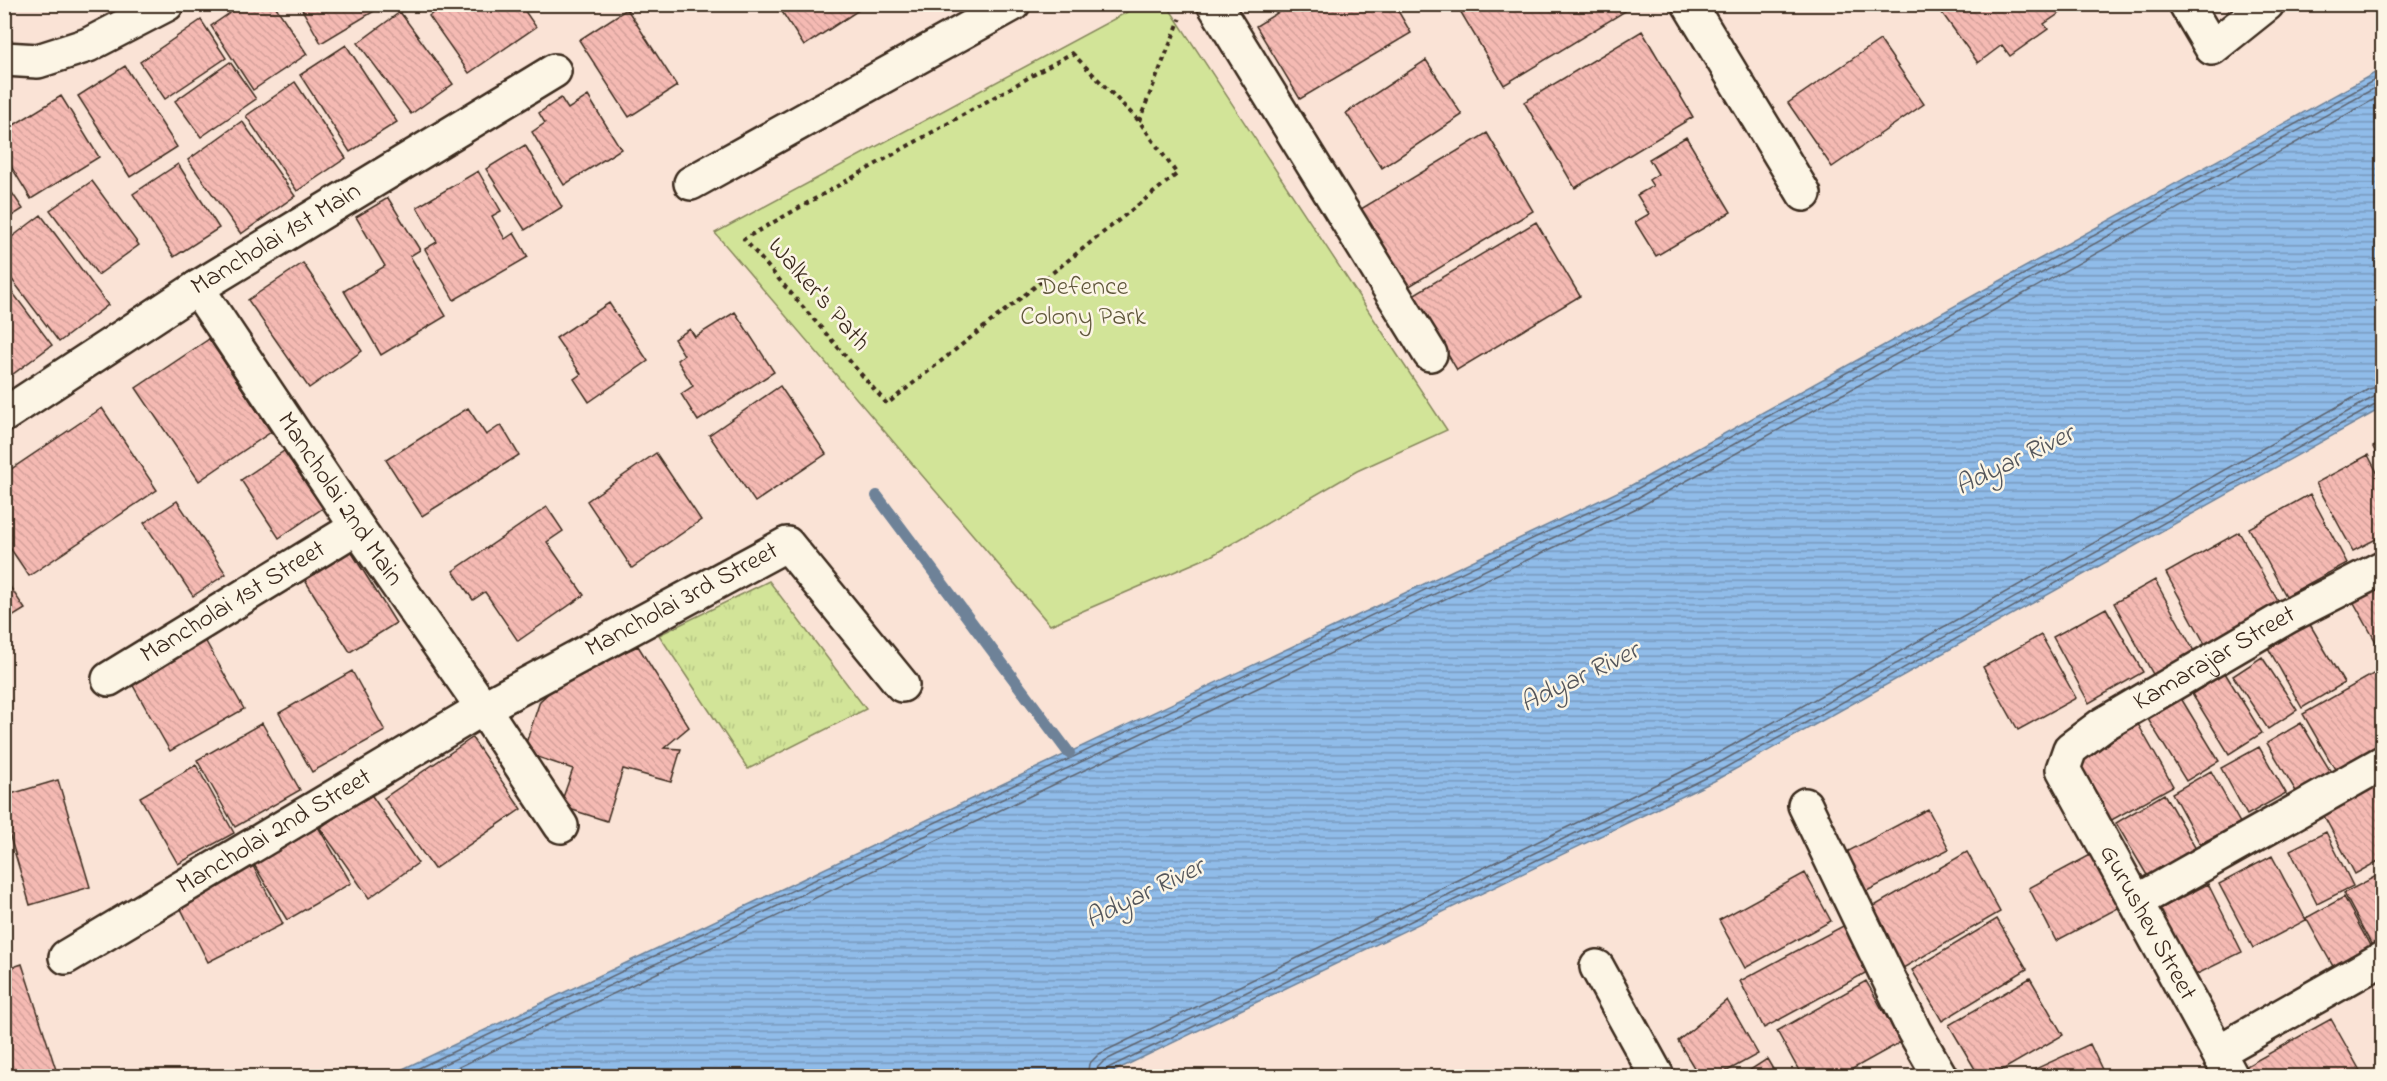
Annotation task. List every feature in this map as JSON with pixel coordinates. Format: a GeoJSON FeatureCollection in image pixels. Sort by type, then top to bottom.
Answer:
{"type":"FeatureCollection","features":[{"type":"Feature","properties":{"kind":"street"},"geometry":{"type":"LineString","coordinates":[[4,59],[38,61],[88,45],[167,4]]}},
{"type":"Feature","properties":{"kind":"street"},"geometry":{"type":"LineString","coordinates":[[691,183],[1013,4]]}},
{"type":"Feature","properties":{"kind":"street"},"geometry":{"type":"LineString","coordinates":[[1214,4],[1430,354]]}},
{"type":"Feature","properties":{"kind":"street"},"geometry":{"type":"LineString","coordinates":[[1689,4],[1804,194]]}},
{"type":"Feature","properties":{"kind":"street"},"geometry":{"type":"LineString","coordinates":[[2186,4],[2212,48],[2267,4]]}},
{"type":"Feature","properties":{"kind":"street","name":"Mancholai 1st Main"},"geometry":{"type":"LineString","coordinates":[[4,415],[197,288],[554,71]]}},
{"type":"Feature","properties":{"kind":"street","name":"Mancholai 2nd Main"},"geometry":{"type":"LineString","coordinates":[[197,288],[561,826]]}},
{"type":"Feature","properties":{"kind":"street","name":"Mancholai 1st Street"},"geometry":{"type":"LineString","coordinates":[[110,679],[357,527]]}},
{"type":"Feature","properties":{"kind":"street","name":"Mancholai 3rd Street"},"geometry":{"type":"LineString","coordinates":[[483,708],[787,544],[902,685]]}},
{"type":"Feature","properties":{"kind":"street","name":"Kamarajar Street"},"geometry":{"type":"LineString","coordinates":[[2063,769],[2070,749],[2102,725],[2288,616],[2382,568]]}},
{"type":"Feature","properties":{"kind":"street","name":"Mancholai 2nd Street"},"geometry":{"type":"LineString","coordinates":[[66,957],[483,708]]}},
{"type":"Feature","properties":{"kind":"street"},"geometry":{"type":"LineString","coordinates":[[2136,902],[2382,763]]}},
{"type":"Feature","properties":{"kind":"street","name":"Gurushev Street"},"geometry":{"type":"LineString","coordinates":[[2063,769],[2224,1064]]}},
{"type":"Feature","properties":{"kind":"street"},"geometry":{"type":"LineString","coordinates":[[1805,805],[1914,1031],[1940,1077]]}},
{"type":"Feature","properties":{"kind":"street"},"geometry":{"type":"LineString","coordinates":[[2224,1064],[2382,959]]}},
{"type":"Feature","properties":{"kind":"street"},"geometry":{"type":"LineString","coordinates":[[1597,967],[1657,1077]]}},
{"type":"Feature","properties":{"kind":"path"},"geometry":{"type":"LineString","coordinates":[[1139,122],[1182,15]]}},
{"type":"Feature","properties":{"kind":"path","name":"Walker's Path"},"geometry":{"type":"LineString","coordinates":[[1072,53],[1139,122],[1177,174],[887,404],[744,239],[1072,53]]}},
{"type":"Feature","properties":{"kind":"green space","name":"Defence Colony Park"},"geometry":{"type":"Polygon","coordinates":[[[1140,5],[1167,5],[1447,430],[1357,471],[1211,556],[1050,625],[715,233],[1140,5]]]}},
{"type":"Feature","properties":{"kind":"green space"},"geometry":{"type":"Polygon","coordinates":[[[769,581],[866,709],[748,769],[659,635],[769,581]]]}},
{"type":"Feature","properties":{"kind":"water","name":"Adyar River"},"geometry":{"type":"Polygon","coordinates":[[[2382,69],[2382,408],[1714,781],[1104,1076],[388,1076],[1630,486],[2382,69]]]}},
{"type":"Feature","properties":{"kind":"building"},"geometry":{"type":"Polygon","coordinates":[[[243,4],[274,4],[307,54],[253,90],[211,26],[243,4]]]}},
{"type":"Feature","properties":{"kind":"building"},"geometry":{"type":"Polygon","coordinates":[[[299,4],[386,4],[321,43],[299,4]]]}},
{"type":"Feature","properties":{"kind":"building"},"geometry":{"type":"Polygon","coordinates":[[[445,4],[520,4],[536,27],[469,73],[429,16],[445,4]]]}},
{"type":"Feature","properties":{"kind":"building"},"geometry":{"type":"Polygon","coordinates":[[[777,4],[868,4],[804,46],[777,4]]]}},
{"type":"Feature","properties":{"kind":"building"},"geometry":{"type":"Polygon","coordinates":[[[1292,4],[1394,4],[1411,33],[1300,99],[1256,26],[1292,4]]]}},
{"type":"Feature","properties":{"kind":"building"},"geometry":{"type":"Polygon","coordinates":[[[1456,4],[1631,4],[1632,7],[1504,85],[1456,4]]]}},
{"type":"Feature","properties":{"kind":"building"},"geometry":{"type":"Polygon","coordinates":[[[1939,4],[2059,4],[2063,11],[2044,24],[2048,29],[2010,56],[2002,45],[1978,63],[1937,6],[1939,4]]]}},
{"type":"Feature","properties":{"kind":"building"},"geometry":{"type":"Polygon","coordinates":[[[627,9],[677,86],[629,117],[579,40],[627,9]]]}},
{"type":"Feature","properties":{"kind":"building"},"geometry":{"type":"Polygon","coordinates":[[[400,12],[453,84],[411,114],[358,43],[400,12]]]}},
{"type":"Feature","properties":{"kind":"building"},"geometry":{"type":"Polygon","coordinates":[[[201,20],[226,58],[165,99],[140,62],[201,20]]]}},
{"type":"Feature","properties":{"kind":"building"},"geometry":{"type":"Polygon","coordinates":[[[1642,31],[1693,117],[1575,188],[1524,102],[1642,31]]]}},
{"type":"Feature","properties":{"kind":"building"},"geometry":{"type":"Polygon","coordinates":[[[1880,40],[1924,104],[1832,167],[1788,103],[1880,40]]]}},
{"type":"Feature","properties":{"kind":"building"},"geometry":{"type":"Polygon","coordinates":[[[346,45],[397,122],[350,152],[300,75],[346,45]]]}},
{"type":"Feature","properties":{"kind":"building"},"geometry":{"type":"Polygon","coordinates":[[[1426,60],[1462,115],[1382,168],[1346,113],[1426,60]]]}},
{"type":"Feature","properties":{"kind":"building"},"geometry":{"type":"Polygon","coordinates":[[[230,62],[256,99],[201,137],[175,101],[230,62]]]}},
{"type":"Feature","properties":{"kind":"building"},"geometry":{"type":"Polygon","coordinates":[[[125,66],[177,147],[130,177],[78,96],[125,66]]]}},
{"type":"Feature","properties":{"kind":"building"},"geometry":{"type":"Polygon","coordinates":[[[295,82],[346,158],[297,191],[246,116],[295,82]]]}},
{"type":"Feature","properties":{"kind":"building"},"geometry":{"type":"Polygon","coordinates":[[[61,96],[99,157],[31,199],[4,155],[4,131],[61,96]]]}},
{"type":"Feature","properties":{"kind":"building"},"geometry":{"type":"Polygon","coordinates":[[[588,96],[621,149],[564,185],[532,132],[545,123],[539,113],[561,98],[568,109],[588,96]]]}},
{"type":"Feature","properties":{"kind":"building"},"geometry":{"type":"Polygon","coordinates":[[[242,121],[295,196],[241,234],[188,160],[242,121]]]}},
{"type":"Feature","properties":{"kind":"building"},"geometry":{"type":"Polygon","coordinates":[[[1487,133],[1533,211],[1408,287],[1361,209],[1487,133]]]}},
{"type":"Feature","properties":{"kind":"building"},"geometry":{"type":"Polygon","coordinates":[[[1686,137],[1731,212],[1656,256],[1635,222],[1649,214],[1637,195],[1653,186],[1649,180],[1658,174],[1649,159],[1686,137]]]}},
{"type":"Feature","properties":{"kind":"building"},"geometry":{"type":"Polygon","coordinates":[[[525,145],[562,207],[525,230],[486,169],[525,145]]]}},
{"type":"Feature","properties":{"kind":"building"},"geometry":{"type":"Polygon","coordinates":[[[178,164],[219,228],[174,257],[133,194],[178,164]]]}},
{"type":"Feature","properties":{"kind":"building"},"geometry":{"type":"Polygon","coordinates":[[[478,171],[501,211],[492,216],[505,239],[514,233],[528,257],[454,300],[425,249],[437,242],[417,207],[478,171]]]}},
{"type":"Feature","properties":{"kind":"building"},"geometry":{"type":"Polygon","coordinates":[[[4,181],[23,209],[4,221],[4,181]]]}},
{"type":"Feature","properties":{"kind":"building"},"geometry":{"type":"Polygon","coordinates":[[[92,181],[139,245],[98,275],[50,210],[92,181]]]}},
{"type":"Feature","properties":{"kind":"building"},"geometry":{"type":"Polygon","coordinates":[[[388,198],[420,250],[410,256],[446,316],[381,355],[344,291],[385,266],[356,217],[388,198]]]}},
{"type":"Feature","properties":{"kind":"building"},"geometry":{"type":"Polygon","coordinates":[[[41,215],[108,305],[59,342],[4,269],[4,243],[41,215]]]}},
{"type":"Feature","properties":{"kind":"building"},"geometry":{"type":"Polygon","coordinates":[[[1536,222],[1580,296],[1457,370],[1413,295],[1536,222]]]}},
{"type":"Feature","properties":{"kind":"building"},"geometry":{"type":"Polygon","coordinates":[[[303,263],[362,351],[309,388],[248,300],[303,263]]]}},
{"type":"Feature","properties":{"kind":"building"},"geometry":{"type":"Polygon","coordinates":[[[4,281],[52,345],[5,380],[4,379],[4,281]]]}},
{"type":"Feature","properties":{"kind":"building"},"geometry":{"type":"Polygon","coordinates":[[[609,303],[648,361],[589,402],[574,379],[581,374],[556,338],[609,303]]]}},
{"type":"Feature","properties":{"kind":"building"},"geometry":{"type":"Polygon","coordinates":[[[735,312],[774,372],[698,421],[681,394],[693,386],[677,360],[684,355],[674,339],[690,329],[695,337],[735,312]]]}},
{"type":"Feature","properties":{"kind":"building"},"geometry":{"type":"Polygon","coordinates":[[[209,339],[271,432],[199,481],[136,388],[209,339]]]}},
{"type":"Feature","properties":{"kind":"building"},"geometry":{"type":"Polygon","coordinates":[[[780,386],[826,454],[755,502],[709,435],[780,386]]]}},
{"type":"Feature","properties":{"kind":"building"},"geometry":{"type":"Polygon","coordinates":[[[102,408],[157,490],[29,576],[4,539],[4,474],[102,408]]]}},
{"type":"Feature","properties":{"kind":"building"},"geometry":{"type":"Polygon","coordinates":[[[468,408],[486,435],[501,425],[519,455],[422,516],[386,460],[468,408]]]}},
{"type":"Feature","properties":{"kind":"building"},"geometry":{"type":"Polygon","coordinates":[[[2382,442],[2382,465],[2373,447],[2382,442]]]}},
{"type":"Feature","properties":{"kind":"building"},"geometry":{"type":"Polygon","coordinates":[[[284,451],[323,508],[279,538],[241,480],[284,451]]]}},
{"type":"Feature","properties":{"kind":"building"},"geometry":{"type":"Polygon","coordinates":[[[656,453],[701,520],[632,568],[587,501],[656,453]]]}},
{"type":"Feature","properties":{"kind":"building"},"geometry":{"type":"Polygon","coordinates":[[[2368,455],[2382,482],[2382,536],[2353,551],[2316,483],[2368,455]]]}},
{"type":"Feature","properties":{"kind":"building"},"geometry":{"type":"Polygon","coordinates":[[[2310,494],[2347,563],[2286,596],[2249,528],[2310,494]]]}},
{"type":"Feature","properties":{"kind":"building"},"geometry":{"type":"Polygon","coordinates":[[[177,501],[226,574],[193,596],[144,523],[177,501]]]}},
{"type":"Feature","properties":{"kind":"building"},"geometry":{"type":"Polygon","coordinates":[[[547,507],[563,531],[547,542],[584,595],[518,641],[485,592],[473,600],[453,571],[547,507]]]}},
{"type":"Feature","properties":{"kind":"building"},"geometry":{"type":"Polygon","coordinates":[[[2239,532],[2279,603],[2205,644],[2166,573],[2239,532]]]}},
{"type":"Feature","properties":{"kind":"building"},"geometry":{"type":"Polygon","coordinates":[[[347,545],[396,623],[350,652],[301,574],[347,545]]]}},
{"type":"Feature","properties":{"kind":"building"},"geometry":{"type":"Polygon","coordinates":[[[4,578],[25,609],[4,622],[4,578]]]}},
{"type":"Feature","properties":{"kind":"building"},"geometry":{"type":"Polygon","coordinates":[[[2155,580],[2195,653],[2154,676],[2114,603],[2155,580]]]}},
{"type":"Feature","properties":{"kind":"building"},"geometry":{"type":"Polygon","coordinates":[[[2382,585],[2382,648],[2380,649],[2353,601],[2382,585]]]}},
{"type":"Feature","properties":{"kind":"building"},"geometry":{"type":"Polygon","coordinates":[[[2106,608],[2143,672],[2089,703],[2053,637],[2106,608]]]}},
{"type":"Feature","properties":{"kind":"building"},"geometry":{"type":"Polygon","coordinates":[[[2308,621],[2344,683],[2302,708],[2267,646],[2308,621]]]}},
{"type":"Feature","properties":{"kind":"building"},"geometry":{"type":"Polygon","coordinates":[[[2041,635],[2076,698],[2018,730],[1983,667],[2041,635]]]}},
{"type":"Feature","properties":{"kind":"building"},"geometry":{"type":"Polygon","coordinates":[[[205,640],[244,709],[170,751],[131,682],[205,640]]]}},
{"type":"Feature","properties":{"kind":"building"},"geometry":{"type":"Polygon","coordinates":[[[638,646],[689,727],[664,748],[681,749],[671,782],[623,769],[607,821],[560,806],[573,769],[523,752],[540,701],[563,680],[638,646]]]}},
{"type":"Feature","properties":{"kind":"building"},"geometry":{"type":"Polygon","coordinates":[[[2262,657],[2297,710],[2268,729],[2233,676],[2262,657]]]}},
{"type":"Feature","properties":{"kind":"building"},"geometry":{"type":"Polygon","coordinates":[[[2382,669],[2382,753],[2340,778],[2303,714],[2382,669]]]}},
{"type":"Feature","properties":{"kind":"building"},"geometry":{"type":"Polygon","coordinates":[[[352,671],[385,731],[312,772],[279,713],[352,671]]]}},
{"type":"Feature","properties":{"kind":"building"},"geometry":{"type":"Polygon","coordinates":[[[2225,673],[2262,733],[2229,754],[2192,694],[2225,673]]]}},
{"type":"Feature","properties":{"kind":"building"},"geometry":{"type":"Polygon","coordinates":[[[2179,695],[2219,761],[2186,781],[2146,716],[2179,695]]]}},
{"type":"Feature","properties":{"kind":"building"},"geometry":{"type":"Polygon","coordinates":[[[262,723],[300,790],[235,827],[197,760],[262,723]]]}},
{"type":"Feature","properties":{"kind":"building"},"geometry":{"type":"Polygon","coordinates":[[[2301,723],[2331,772],[2297,793],[2267,743],[2301,723]]]}},
{"type":"Feature","properties":{"kind":"building"},"geometry":{"type":"Polygon","coordinates":[[[2138,724],[2173,786],[2108,822],[2073,760],[2138,724]]]}},
{"type":"Feature","properties":{"kind":"building"},"geometry":{"type":"Polygon","coordinates":[[[472,738],[521,809],[434,869],[384,798],[472,738]]]}},
{"type":"Feature","properties":{"kind":"building"},"geometry":{"type":"Polygon","coordinates":[[[2259,747],[2286,793],[2247,815],[2221,768],[2259,747]]]}},
{"type":"Feature","properties":{"kind":"building"},"geometry":{"type":"Polygon","coordinates":[[[196,765],[234,833],[178,864],[140,797],[196,765]]]}},
{"type":"Feature","properties":{"kind":"building"},"geometry":{"type":"Polygon","coordinates":[[[2211,771],[2240,823],[2200,844],[2172,793],[2211,771]]]}},
{"type":"Feature","properties":{"kind":"building"},"geometry":{"type":"Polygon","coordinates":[[[58,780],[90,887],[30,905],[4,816],[4,796],[58,780]]]}},
{"type":"Feature","properties":{"kind":"building"},"geometry":{"type":"Polygon","coordinates":[[[2382,783],[2382,859],[2355,874],[2323,814],[2382,783]]]}},
{"type":"Feature","properties":{"kind":"building"},"geometry":{"type":"Polygon","coordinates":[[[370,793],[418,863],[369,898],[320,828],[370,793]]]}},
{"type":"Feature","properties":{"kind":"building"},"geometry":{"type":"Polygon","coordinates":[[[2164,794],[2196,849],[2148,877],[2116,823],[2164,794]]]}},
{"type":"Feature","properties":{"kind":"building"},"geometry":{"type":"Polygon","coordinates":[[[1928,809],[1949,849],[1861,894],[1841,855],[1928,809]]]}},
{"type":"Feature","properties":{"kind":"building"},"geometry":{"type":"Polygon","coordinates":[[[317,825],[351,883],[287,920],[253,863],[317,825]]]}},
{"type":"Feature","properties":{"kind":"building"},"geometry":{"type":"Polygon","coordinates":[[[2326,832],[2353,886],[2317,904],[2290,850],[2326,832]]]}},
{"type":"Feature","properties":{"kind":"building"},"geometry":{"type":"Polygon","coordinates":[[[1967,852],[2000,912],[1898,971],[1864,912],[1967,852]]]}},
{"type":"Feature","properties":{"kind":"building"},"geometry":{"type":"Polygon","coordinates":[[[2094,853],[2122,906],[2056,941],[2029,888],[2094,853]]]}},
{"type":"Feature","properties":{"kind":"building"},"geometry":{"type":"Polygon","coordinates":[[[2272,856],[2306,920],[2253,948],[2219,884],[2272,856]]]}},
{"type":"Feature","properties":{"kind":"building"},"geometry":{"type":"Polygon","coordinates":[[[251,862],[283,924],[208,962],[177,901],[251,862]]]}},
{"type":"Feature","properties":{"kind":"building"},"geometry":{"type":"Polygon","coordinates":[[[1805,873],[1831,921],[1745,968],[1719,920],[1805,873]]]}},
{"type":"Feature","properties":{"kind":"building"},"geometry":{"type":"Polygon","coordinates":[[[2382,873],[2382,952],[2377,955],[2344,893],[2382,873]]]}},
{"type":"Feature","properties":{"kind":"building"},"geometry":{"type":"Polygon","coordinates":[[[2208,884],[2242,952],[2185,980],[2152,913],[2208,884]]]}},
{"type":"Feature","properties":{"kind":"building"},"geometry":{"type":"Polygon","coordinates":[[[2344,897],[2376,957],[2339,977],[2306,918],[2344,897]]]}},
{"type":"Feature","properties":{"kind":"building"},"geometry":{"type":"Polygon","coordinates":[[[1997,919],[2027,969],[1942,1021],[1912,970],[1997,919]]]}},
{"type":"Feature","properties":{"kind":"building"},"geometry":{"type":"Polygon","coordinates":[[[1845,925],[1869,971],[1764,1028],[1740,981],[1845,925]]]}},
{"type":"Feature","properties":{"kind":"building"},"geometry":{"type":"Polygon","coordinates":[[[22,964],[58,1076],[4,1076],[4,970],[22,964]]]}},
{"type":"Feature","properties":{"kind":"building"},"geometry":{"type":"Polygon","coordinates":[[[2030,978],[2063,1035],[1992,1076],[1979,1076],[1949,1025],[2030,978]]]}},
{"type":"Feature","properties":{"kind":"building"},"geometry":{"type":"Polygon","coordinates":[[[1866,981],[1901,1042],[1840,1076],[1802,1076],[1777,1031],[1866,981]]]}},
{"type":"Feature","properties":{"kind":"building"},"geometry":{"type":"Polygon","coordinates":[[[1727,1000],[1758,1054],[1718,1076],[1699,1076],[1678,1041],[1727,1000]]]}},
{"type":"Feature","properties":{"kind":"building"},"geometry":{"type":"Polygon","coordinates":[[[2331,1019],[2363,1076],[2248,1076],[2243,1068],[2331,1019]]]}},
{"type":"Feature","properties":{"kind":"building"},"geometry":{"type":"Polygon","coordinates":[[[2090,1044],[2105,1076],[2020,1076],[2090,1044]]]}},
{"type":"Feature","properties":{"kind":"building"},"geometry":{"type":"Polygon","coordinates":[[[1767,1059],[1777,1076],[1741,1076],[1767,1059]]]}},
{"type":"Feature","properties":{"kind":"waterway"},"geometry":{"type":"LineString","coordinates":[[877,496],[1069,753]]}}]}
